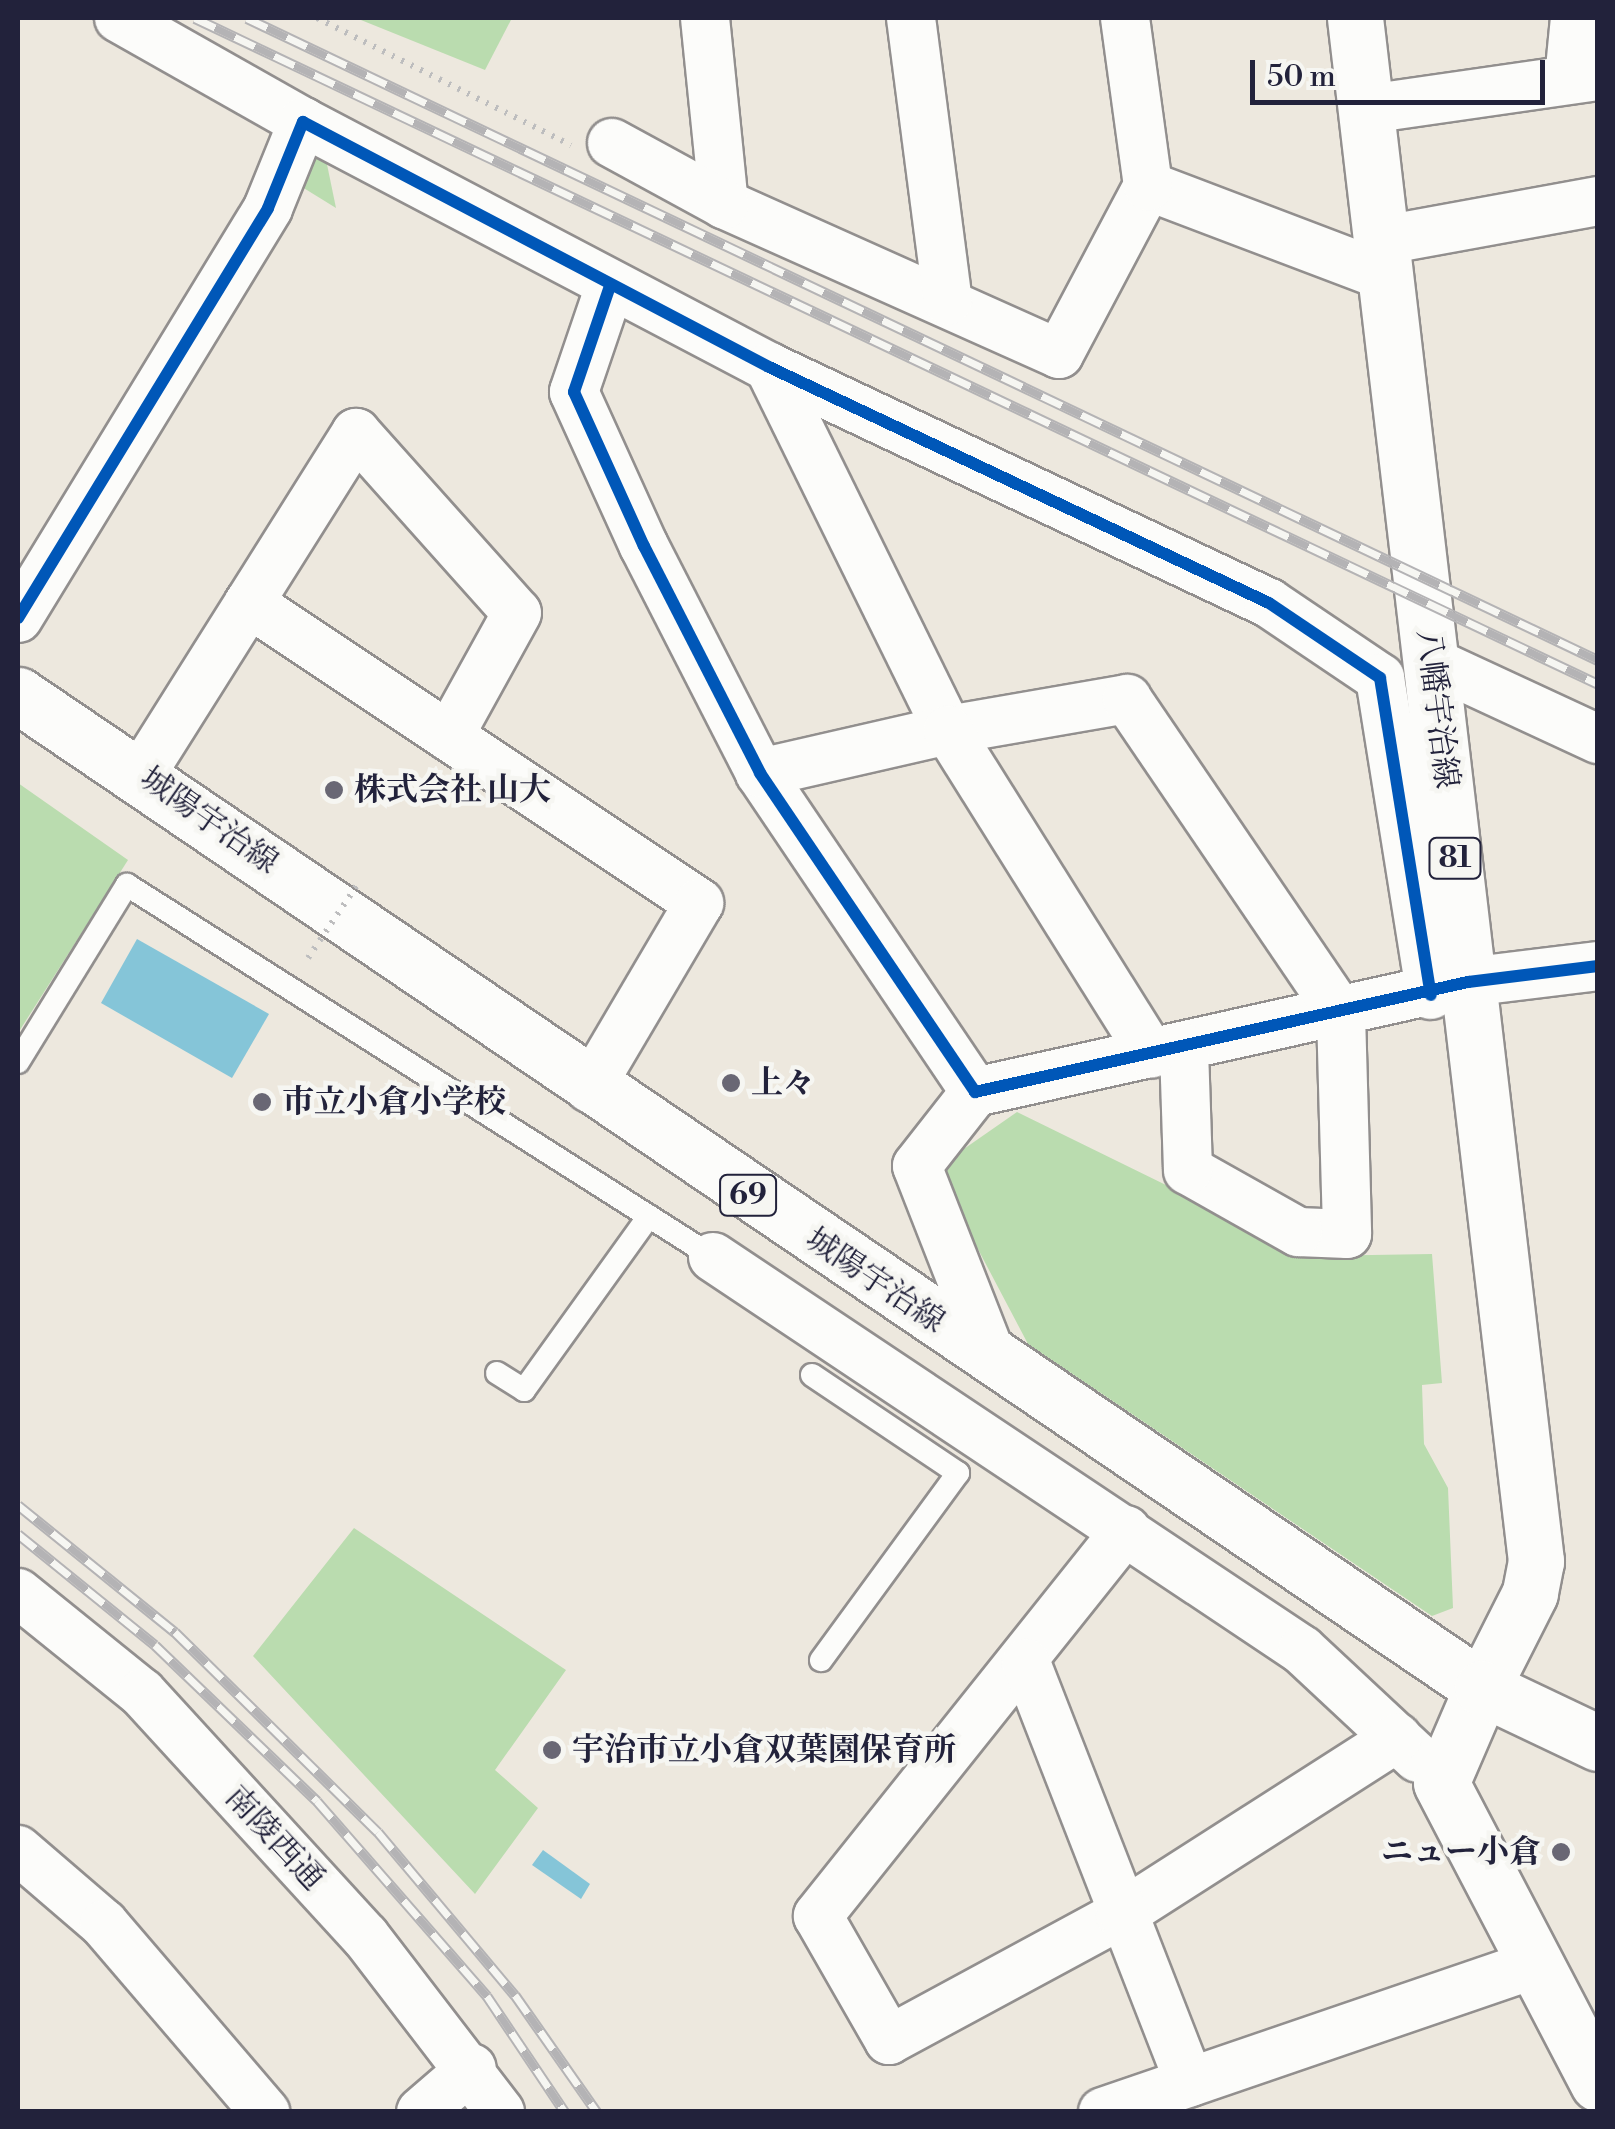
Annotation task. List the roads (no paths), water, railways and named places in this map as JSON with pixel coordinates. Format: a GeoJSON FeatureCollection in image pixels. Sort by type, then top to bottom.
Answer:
{"type":"FeatureCollection","features":[{"type":"Feature","properties":{"kind":"main road","name":"八幡宇治線"},"geometry":{"type":"LineString","coordinates":[[1355,18],[1434,664],[1450,988],[1536,1560],[1530,1594],[1482,1688],[1441,1782]]}},
{"type":"Feature","properties":{"kind":"main road","name":"城陽宇治線"},"geometry":{"type":"LineString","coordinates":[[18,695],[142,773],[590,1088],[1482,1688],[1598,1743]]}},
{"type":"Feature","properties":{"kind":"main road"},"geometry":{"type":"LineString","coordinates":[[1441,1782],[1533,1965],[1598,2083]]}},
{"type":"Feature","properties":{"kind":"street"},"geometry":{"type":"LineString","coordinates":[[119,18],[303,122],[769,368],[1269,603],[1380,678],[1450,988]]}},
{"type":"Feature","properties":{"kind":"street"},"geometry":{"type":"LineString","coordinates":[[705,18],[724,204]]}},
{"type":"Feature","properties":{"kind":"street"},"geometry":{"type":"LineString","coordinates":[[910,18],[948,301]]}},
{"type":"Feature","properties":{"kind":"street"},"geometry":{"type":"LineString","coordinates":[[612,143],[724,204],[1060,354],[1148,186],[1125,18]]}},
{"type":"Feature","properties":{"kind":"street"},"geometry":{"type":"LineString","coordinates":[[1368,109],[1583,77],[1575,18]]}},
{"type":"Feature","properties":{"kind":"street"},"geometry":{"type":"LineString","coordinates":[[18,618],[268,208],[303,122]]}},
{"type":"Feature","properties":{"kind":"street"},"geometry":{"type":"LineString","coordinates":[[1148,186],[1385,259],[1598,201]]}},
{"type":"Feature","properties":{"kind":"street"},"geometry":{"type":"LineString","coordinates":[[610,286],[574,392],[760,773],[974,1092]]}},
{"type":"Feature","properties":{"kind":"street"},"geometry":{"type":"LineString","coordinates":[[760,773],[948,730],[1127,699],[1341,1014],[1347,1234],[1298,1232],[1188,1170],[1168,1051],[948,730],[769,368]]}},
{"type":"Feature","properties":{"kind":"street"},"geometry":{"type":"LineString","coordinates":[[142,773],[356,433],[518,612],[449,736]]}},
{"type":"Feature","properties":{"kind":"street"},"geometry":{"type":"LineString","coordinates":[[249,603],[699,903],[590,1088]]}},
{"type":"Feature","properties":{"kind":"street"},"geometry":{"type":"LineString","coordinates":[[1434,664],[1598,739]]}},
{"type":"Feature","properties":{"kind":"street"},"geometry":{"type":"LineString","coordinates":[[994,1360],[917,1166],[974,1092],[1450,988],[1598,966]]}},
{"type":"Feature","properties":{"kind":"street"},"geometry":{"type":"LineString","coordinates":[[713,1257],[1302,1650],[1441,1782]]}},
{"type":"Feature","properties":{"kind":"street"},"geometry":{"type":"LineString","coordinates":[[1126,1530],[1026,1664],[818,1916],[890,2040],[1120,1915],[1397,1738]]}},
{"type":"Feature","properties":{"kind":"street","name":"南陵西通"},"geometry":{"type":"LineString","coordinates":[[18,1593],[142,1693],[365,1936],[472,2068],[500,2112]]}},
{"type":"Feature","properties":{"kind":"street"},"geometry":{"type":"LineString","coordinates":[[1026,1664],[1120,1915],[1188,2082]]}},
{"type":"Feature","properties":{"kind":"street"},"geometry":{"type":"LineString","coordinates":[[18,1850],[104,1924],[264,2112]]}},
{"type":"Feature","properties":{"kind":"street"},"geometry":{"type":"LineString","coordinates":[[1103,2112],[1533,1965]]}},
{"type":"Feature","properties":{"kind":"street"},"geometry":{"type":"LineString","coordinates":[[420,2112],[472,2068]]}},
{"type":"Feature","properties":{"kind":"lane"},"geometry":{"type":"LineString","coordinates":[[18,1062],[127,886],[713,1257]]}},
{"type":"Feature","properties":{"kind":"lane"},"geometry":{"type":"LineString","coordinates":[[497,1373],[524,1390],[649,1216]]}},
{"type":"Feature","properties":{"kind":"lane"},"geometry":{"type":"LineString","coordinates":[[812,1374],[958,1472],[820,1660]]}},
{"type":"Feature","properties":{"kind":"water"},"geometry":{"type":"Polygon","coordinates":[[[137,939],[269,1014],[232,1078],[101,1003],[137,939]]]}},
{"type":"Feature","properties":{"kind":"water"},"geometry":{"type":"Polygon","coordinates":[[[543,1850],[590,1884],[581,1899],[532,1865],[543,1850]]]}},
{"type":"Feature","properties":{"kind":"railway"},"geometry":{"type":"LineString","coordinates":[[195,18],[1598,684]]}},
{"type":"Feature","properties":{"kind":"railway"},"geometry":{"type":"LineString","coordinates":[[247,18],[1598,660]]}},
{"type":"Feature","properties":{"kind":"railway"},"geometry":{"type":"LineString","coordinates":[[18,1505],[175,1632],[378,1832],[515,1995],[597,2112]]}},
{"type":"Feature","properties":{"kind":"railway"},"geometry":{"type":"LineString","coordinates":[[18,1534],[155,1645],[317,1801],[487,1996],[565,2112]]}},
{"type":"Feature","properties":{"kind":"place","name":"株式会社 山大"},"geometry":{"type":"Point","coordinates":[334,790]}},
{"type":"Feature","properties":{"kind":"place","name":"上々"},"geometry":{"type":"Point","coordinates":[731,1083]}},
{"type":"Feature","properties":{"kind":"place","name":"市立小倉小学校"},"geometry":{"type":"Point","coordinates":[262,1102]}},
{"type":"Feature","properties":{"kind":"place","name":"宇治市立小倉双葉園保育所"},"geometry":{"type":"Point","coordinates":[552,1750]}},
{"type":"Feature","properties":{"kind":"place","name":"ニュー小倉"},"geometry":{"type":"Point","coordinates":[1561,1852]}}]}
